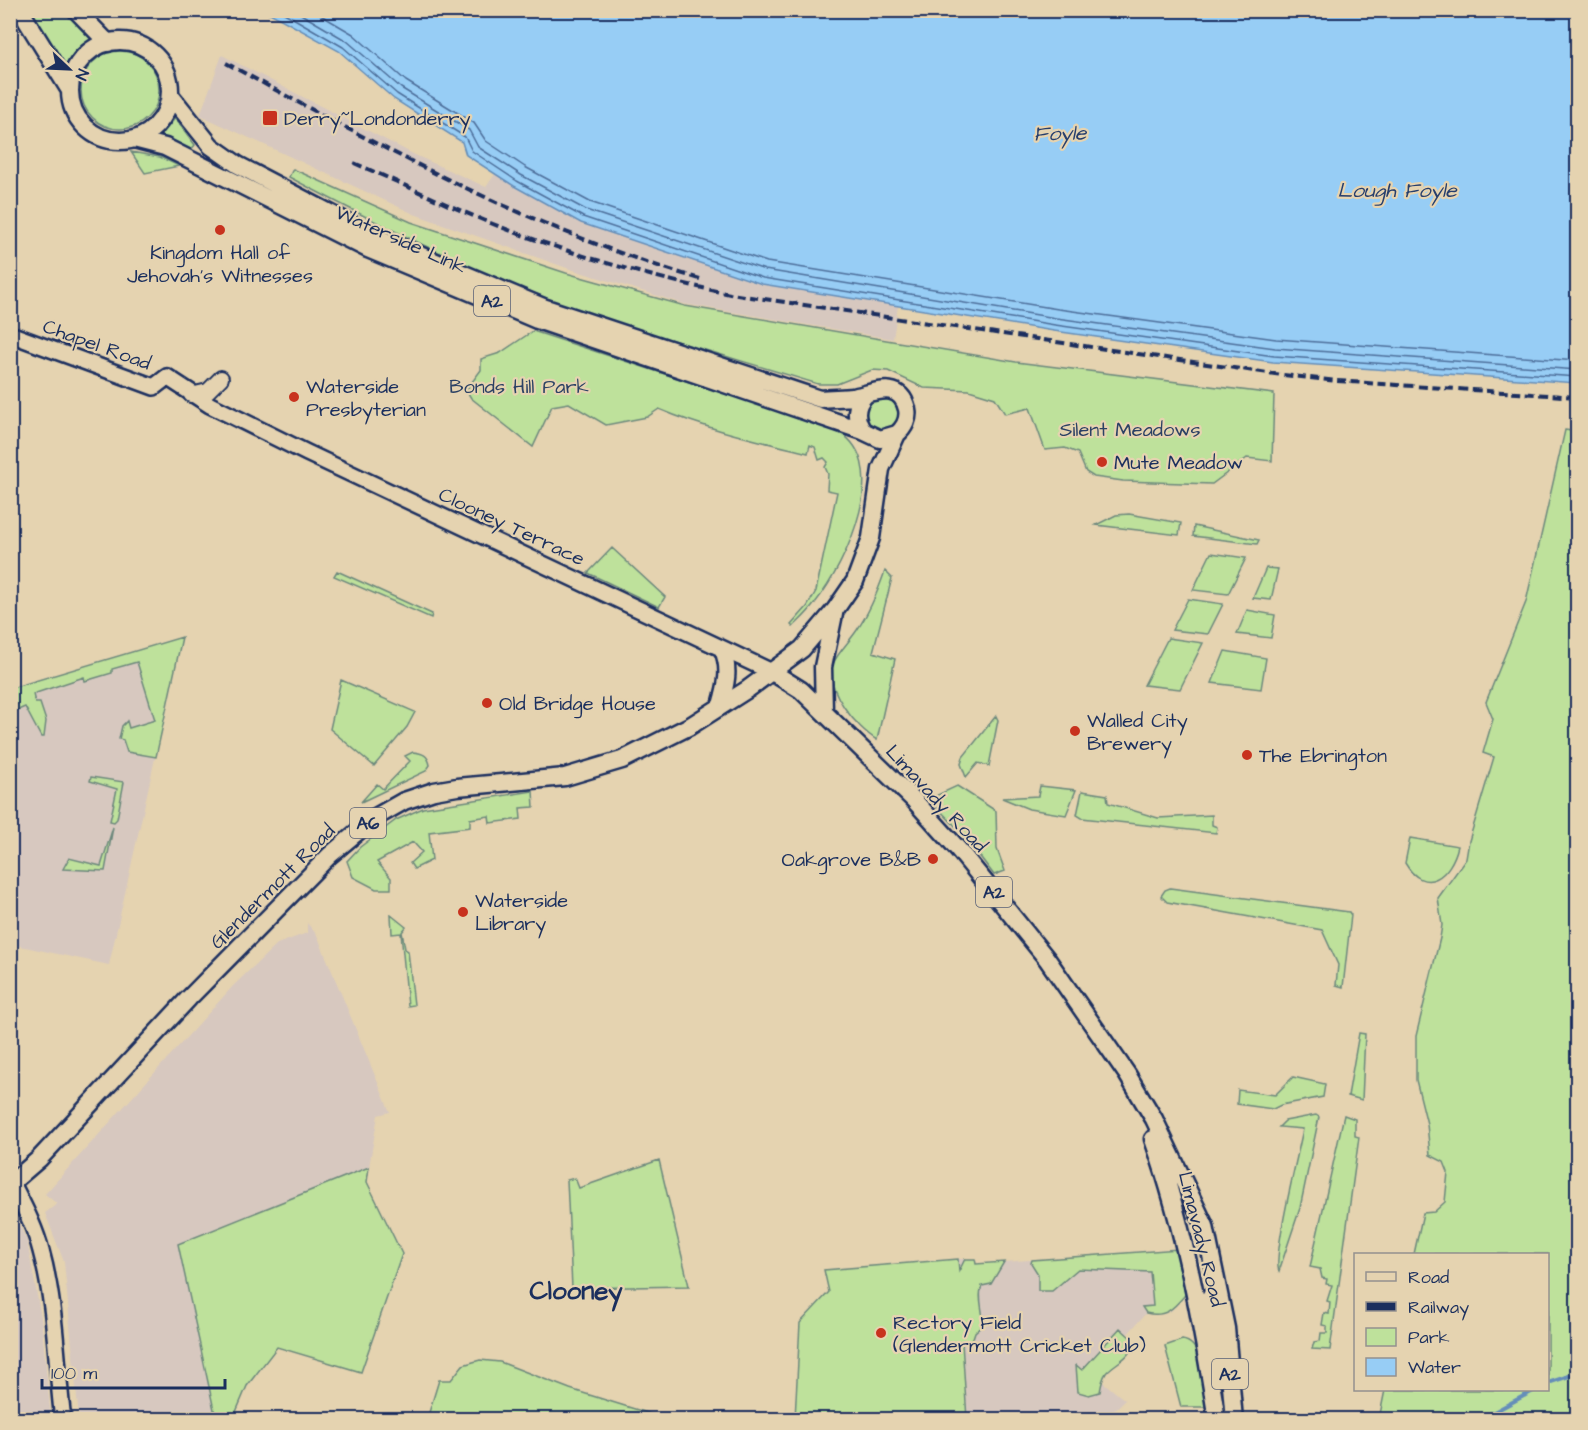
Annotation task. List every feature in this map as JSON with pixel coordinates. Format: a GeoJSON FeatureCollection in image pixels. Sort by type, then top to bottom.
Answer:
{"type":"FeatureCollection","features":[{"type":"Feature","properties":{"kind":"highway","name":"A2"},"geometry":{"type":"LineString","coordinates":[[20,10],[69,89],[72,106],[80,121],[93,132],[106,138],[134,139]]}},
{"type":"Feature","properties":{"kind":"highway"},"geometry":{"type":"LineString","coordinates":[[69,89],[73,73],[80,61],[89,52],[108,43],[76,10]]}},
{"type":"Feature","properties":{"kind":"highway","name":"A2"},"geometry":{"type":"LineString","coordinates":[[108,43],[134,43],[155,55],[164,67],[171,96]]}},
{"type":"Feature","properties":{"kind":"highway"},"geometry":{"type":"LineString","coordinates":[[134,139],[148,133],[160,122],[168,109],[171,96]]}},
{"type":"Feature","properties":{"kind":"highway","name":"Waterside Link"},"geometry":{"type":"LineString","coordinates":[[134,139],[165,147],[368,249],[537,320],[880,439],[897,434],[904,426],[908,415],[902,397],[893,391],[883,388],[866,394],[820,399],[543,307],[374,236],[238,165],[211,147],[171,96]]}},
{"type":"Feature","properties":{"kind":"highway"},"geometry":{"type":"LineString","coordinates":[[866,394],[860,402],[857,413],[881,469]]}},
{"type":"Feature","properties":{"kind":"highway","name":"A2"},"geometry":{"type":"LineString","coordinates":[[824,712],[801,690],[772,672],[802,649],[835,610],[855,580],[871,538],[881,469],[897,434]]}},
{"type":"Feature","properties":{"kind":"highway"},"geometry":{"type":"LineString","coordinates":[[824,712],[824,667],[835,610]]}},
{"type":"Feature","properties":{"kind":"highway","name":"Glendermott Road"},"geometry":{"type":"LineString","coordinates":[[11,1184],[39,1160],[189,998],[330,855],[374,818],[404,801],[434,791],[457,786],[565,777],[622,760],[661,742],[720,707],[772,672]]}},
{"type":"Feature","properties":{"kind":"highway","name":"Limavady Road"},"geometry":{"type":"LineString","coordinates":[[824,712],[913,799],[958,849],[1047,959],[1127,1074],[1154,1119],[1205,1226],[1222,1308],[1234,1419]]}},
{"type":"Feature","properties":{"kind":"highway","name":"Limavady Road"},"geometry":{"type":"LineString","coordinates":[[1127,1074],[1170,1186],[1183,1234],[1217,1419]]}},
{"type":"Feature","properties":{"kind":"highway"},"geometry":{"type":"LineString","coordinates":[[1188,1192],[1211,1309],[1223,1419]]}},
{"type":"Feature","properties":{"kind":"main road","name":"Chapel Road"},"geometry":{"type":"LineString","coordinates":[[10,334],[154,387],[167,378]]}},
{"type":"Feature","properties":{"kind":"main road","name":"Clooney Terrace"},"geometry":{"type":"LineString","coordinates":[[167,378],[192,395],[235,417],[772,672]]}},
{"type":"Feature","properties":{"kind":"main road"},"geometry":{"type":"LineString","coordinates":[[720,707],[727,682],[727,661],[722,649]]}},
{"type":"Feature","properties":{"kind":"main road"},"geometry":{"type":"LineString","coordinates":[[11,1184],[29,1216],[41,1251],[51,1304],[63,1419]]}},
{"type":"Feature","properties":{"kind":"street"},"geometry":{"type":"LineString","coordinates":[[192,395],[208,391],[221,378]]}},
{"type":"Feature","properties":{"kind":"shaded area"},"geometry":{"type":"Polygon","coordinates":[[[222,55],[415,155],[486,187],[495,174],[581,223],[762,284],[898,306],[893,339],[684,304],[567,268],[414,214],[200,115],[222,55]]]}},
{"type":"Feature","properties":{"kind":"shaded area"},"geometry":{"type":"Polygon","coordinates":[[[182,637],[109,965],[11,944],[11,688],[182,637]]]}},
{"type":"Feature","properties":{"kind":"shaded area"},"geometry":{"type":"Polygon","coordinates":[[[307,923],[317,935],[390,1112],[378,1115],[369,1167],[178,1244],[216,1419],[79,1419],[64,1262],[45,1213],[57,1204],[45,1194],[233,986],[277,944],[307,933],[307,923]]]}},
{"type":"Feature","properties":{"kind":"shaded area"},"geometry":{"type":"Polygon","coordinates":[[[11,1220],[17,1220],[27,1241],[41,1317],[51,1419],[11,1419],[11,1220]]]}},
{"type":"Feature","properties":{"kind":"shaded area"},"geometry":{"type":"Polygon","coordinates":[[[1179,1249],[1185,1295],[1171,1311],[1146,1313],[1093,1374],[1125,1400],[1105,1419],[967,1419],[958,1259],[975,1259],[976,1264],[1179,1249]]]}},
{"type":"Feature","properties":{"kind":"green space"},"geometry":{"type":"Polygon","coordinates":[[[31,11],[66,11],[93,39],[75,51],[65,67],[31,11]]]}},
{"type":"Feature","properties":{"kind":"green space"},"geometry":{"type":"Polygon","coordinates":[[[112,51],[128,51],[142,57],[153,68],[159,82],[159,98],[153,112],[142,123],[128,129],[112,129],[98,123],[87,112],[81,98],[81,82],[87,68],[98,57],[112,51]]]}},
{"type":"Feature","properties":{"kind":"green space"},"geometry":{"type":"Polygon","coordinates":[[[175,118],[195,145],[189,152],[158,140],[175,118]]]}},
{"type":"Feature","properties":{"kind":"green space"},"geometry":{"type":"Polygon","coordinates":[[[131,152],[160,157],[179,166],[145,173],[131,152]]]}},
{"type":"Feature","properties":{"kind":"green space","name":"Silent Meadows"},"geometry":{"type":"Polygon","coordinates":[[[293,169],[411,222],[566,273],[685,306],[1016,362],[1274,394],[1272,461],[1247,458],[1212,484],[1123,481],[1094,477],[1086,472],[1078,453],[1065,448],[1045,450],[1030,408],[1005,414],[995,398],[969,390],[924,388],[888,371],[872,370],[837,384],[818,384],[621,324],[523,289],[421,244],[289,177],[293,169]]]}},
{"type":"Feature","properties":{"kind":"green space","name":"Bonds Hill Park"},"geometry":{"type":"Polygon","coordinates":[[[533,331],[833,429],[852,443],[862,463],[864,486],[860,512],[840,563],[810,609],[793,627],[791,625],[807,607],[816,591],[837,492],[827,490],[828,474],[825,467],[828,462],[824,458],[819,460],[815,447],[810,445],[808,453],[713,428],[659,409],[647,417],[606,425],[569,403],[552,406],[533,447],[471,398],[466,390],[481,370],[481,359],[500,353],[533,331]]]}},
{"type":"Feature","properties":{"kind":"green space"},"geometry":{"type":"Polygon","coordinates":[[[881,397],[893,402],[898,414],[893,426],[881,431],[869,426],[864,414],[869,402],[881,397]]]}},
{"type":"Feature","properties":{"kind":"green space"},"geometry":{"type":"Polygon","coordinates":[[[1565,430],[1578,432],[1577,1419],[1379,1419],[1385,1391],[1549,1391],[1549,1253],[1414,1253],[1423,1213],[1434,1212],[1445,1202],[1448,1172],[1444,1162],[1430,1155],[1427,1124],[1416,1080],[1416,1036],[1442,925],[1438,898],[1466,859],[1469,841],[1494,757],[1483,753],[1493,719],[1486,702],[1526,602],[1565,430]]]}},
{"type":"Feature","properties":{"kind":"green space"},"geometry":{"type":"Polygon","coordinates":[[[1129,514],[1181,523],[1179,535],[1096,525],[1116,515],[1129,514]]]}},
{"type":"Feature","properties":{"kind":"green space"},"geometry":{"type":"Polygon","coordinates":[[[1194,526],[1259,540],[1257,544],[1193,536],[1194,526]]]}},
{"type":"Feature","properties":{"kind":"green space"},"geometry":{"type":"Polygon","coordinates":[[[612,548],[665,597],[659,607],[588,573],[612,548]]]}},
{"type":"Feature","properties":{"kind":"green space"},"geometry":{"type":"Polygon","coordinates":[[[1211,553],[1246,558],[1228,594],[1193,590],[1211,553]]]}},
{"type":"Feature","properties":{"kind":"green space"},"geometry":{"type":"Polygon","coordinates":[[[1266,568],[1278,569],[1271,600],[1253,598],[1266,568]]]}},
{"type":"Feature","properties":{"kind":"green space"},"geometry":{"type":"Polygon","coordinates":[[[337,571],[432,614],[431,618],[334,576],[337,571]]]}},
{"type":"Feature","properties":{"kind":"green space"},"geometry":{"type":"Polygon","coordinates":[[[885,571],[892,578],[873,652],[895,659],[877,740],[860,727],[844,707],[833,685],[831,674],[835,660],[869,609],[885,571]]]}},
{"type":"Feature","properties":{"kind":"green space"},"geometry":{"type":"Polygon","coordinates":[[[1188,599],[1223,604],[1208,634],[1172,630],[1188,599]]]}},
{"type":"Feature","properties":{"kind":"green space"},"geometry":{"type":"Polygon","coordinates":[[[1247,610],[1275,615],[1271,638],[1237,634],[1247,610]]]}},
{"type":"Feature","properties":{"kind":"green space"},"geometry":{"type":"Polygon","coordinates":[[[182,637],[156,757],[127,752],[123,740],[119,739],[122,726],[127,721],[129,728],[155,720],[137,662],[112,669],[112,673],[85,681],[84,677],[33,694],[35,703],[40,703],[46,721],[44,737],[41,737],[25,707],[11,713],[11,688],[182,637]]]}},
{"type":"Feature","properties":{"kind":"green space"},"geometry":{"type":"Polygon","coordinates":[[[1168,638],[1203,643],[1180,689],[1144,685],[1168,638]]]}},
{"type":"Feature","properties":{"kind":"green space"},"geometry":{"type":"Polygon","coordinates":[[[1225,651],[1266,658],[1261,689],[1212,683],[1225,651]]]}},
{"type":"Feature","properties":{"kind":"green space"},"geometry":{"type":"Polygon","coordinates":[[[341,680],[415,712],[407,727],[374,766],[330,729],[341,680]]]}},
{"type":"Feature","properties":{"kind":"green space"},"geometry":{"type":"Polygon","coordinates":[[[996,716],[998,720],[989,766],[978,763],[966,777],[961,764],[963,757],[996,716]]]}},
{"type":"Feature","properties":{"kind":"green space"},"geometry":{"type":"Polygon","coordinates":[[[413,752],[422,754],[428,759],[430,765],[426,771],[361,802],[377,784],[383,789],[410,761],[405,756],[413,752]]]}},
{"type":"Feature","properties":{"kind":"green space"},"geometry":{"type":"Polygon","coordinates":[[[91,777],[124,782],[117,819],[114,822],[110,821],[117,789],[90,781],[91,777]]]}},
{"type":"Feature","properties":{"kind":"green space"},"geometry":{"type":"Polygon","coordinates":[[[957,786],[996,811],[997,849],[1005,871],[994,875],[963,834],[929,799],[957,786]]]}},
{"type":"Feature","properties":{"kind":"green space"},"geometry":{"type":"Polygon","coordinates":[[[1040,786],[1076,790],[1066,815],[1029,809],[1002,798],[1038,796],[1040,786]]]}},
{"type":"Feature","properties":{"kind":"green space"},"geometry":{"type":"Polygon","coordinates":[[[533,791],[534,807],[520,808],[521,819],[490,823],[489,816],[470,819],[470,827],[429,832],[432,860],[414,869],[410,863],[422,852],[413,842],[377,862],[391,878],[391,889],[376,889],[353,877],[347,861],[360,847],[396,820],[423,808],[533,791]]]}},
{"type":"Feature","properties":{"kind":"green space"},"geometry":{"type":"Polygon","coordinates":[[[1082,791],[1107,795],[1108,803],[1158,818],[1212,815],[1212,825],[1217,827],[1216,833],[1082,818],[1077,815],[1082,791]]]}},
{"type":"Feature","properties":{"kind":"green space"},"geometry":{"type":"Polygon","coordinates":[[[113,827],[105,871],[63,869],[69,858],[101,866],[113,827]]]}},
{"type":"Feature","properties":{"kind":"green space"},"geometry":{"type":"Polygon","coordinates":[[[1410,838],[1458,846],[1455,857],[1443,874],[1429,880],[1421,879],[1405,863],[1410,838]]]}},
{"type":"Feature","properties":{"kind":"green space"},"geometry":{"type":"Polygon","coordinates":[[[1170,888],[1349,912],[1351,915],[1343,987],[1336,985],[1338,965],[1322,930],[1167,902],[1161,896],[1165,890],[1170,888]]]}},
{"type":"Feature","properties":{"kind":"green space"},"geometry":{"type":"Polygon","coordinates":[[[391,915],[406,927],[402,932],[405,949],[408,951],[414,1005],[408,1006],[401,933],[392,934],[391,915]]]}},
{"type":"Feature","properties":{"kind":"green space"},"geometry":{"type":"Polygon","coordinates":[[[1359,1033],[1365,1034],[1362,1100],[1348,1096],[1359,1033]]]}},
{"type":"Feature","properties":{"kind":"green space"},"geometry":{"type":"Polygon","coordinates":[[[1293,1077],[1325,1084],[1323,1097],[1281,1105],[1273,1109],[1237,1104],[1238,1090],[1275,1095],[1293,1077]]]}},
{"type":"Feature","properties":{"kind":"green space"},"geometry":{"type":"Polygon","coordinates":[[[1316,1115],[1319,1117],[1300,1208],[1279,1271],[1282,1226],[1303,1129],[1279,1127],[1285,1121],[1316,1115]]]}},
{"type":"Feature","properties":{"kind":"green space"},"geometry":{"type":"Polygon","coordinates":[[[1344,1115],[1355,1119],[1355,1136],[1359,1137],[1330,1350],[1312,1349],[1314,1342],[1320,1341],[1321,1333],[1327,1333],[1327,1326],[1322,1325],[1324,1313],[1329,1314],[1330,1302],[1327,1301],[1332,1285],[1326,1284],[1327,1279],[1322,1278],[1320,1269],[1310,1267],[1344,1115]]]}},
{"type":"Feature","properties":{"kind":"green space"},"geometry":{"type":"Polygon","coordinates":[[[659,1160],[689,1286],[572,1288],[567,1180],[575,1178],[579,1188],[659,1160]]]}},
{"type":"Feature","properties":{"kind":"green space"},"geometry":{"type":"Polygon","coordinates":[[[369,1167],[367,1182],[402,1254],[361,1372],[277,1347],[247,1386],[233,1419],[216,1419],[178,1244],[369,1167]]]}},
{"type":"Feature","properties":{"kind":"green space"},"geometry":{"type":"Polygon","coordinates":[[[1179,1249],[1185,1295],[1168,1311],[1158,1314],[1146,1313],[1142,1307],[1153,1306],[1150,1272],[1078,1269],[1052,1291],[1038,1291],[1038,1274],[1031,1263],[1032,1260],[1179,1249]]]}},
{"type":"Feature","properties":{"kind":"green space","name":"Rectory Field (Glendermott Cricket Club)"},"geometry":{"type":"Polygon","coordinates":[[[958,1259],[959,1271],[965,1259],[975,1259],[976,1264],[1004,1262],[991,1284],[982,1286],[980,1300],[983,1325],[975,1332],[972,1341],[962,1342],[967,1419],[795,1419],[800,1323],[829,1292],[824,1270],[958,1259]]]}},
{"type":"Feature","properties":{"kind":"green space"},"geometry":{"type":"Polygon","coordinates":[[[1120,1328],[1132,1339],[1130,1351],[1106,1373],[1100,1392],[1089,1395],[1078,1392],[1076,1365],[1082,1370],[1120,1328]]]}},
{"type":"Feature","properties":{"kind":"green space"},"geometry":{"type":"Polygon","coordinates":[[[1182,1340],[1190,1343],[1199,1358],[1206,1407],[1181,1407],[1165,1346],[1182,1340]]]}},
{"type":"Feature","properties":{"kind":"green space"},"geometry":{"type":"Polygon","coordinates":[[[480,1360],[500,1362],[570,1389],[667,1419],[427,1419],[439,1380],[451,1380],[463,1365],[480,1360]]]}},
{"type":"Feature","properties":{"kind":"water","name":"Lough Foyle"},"geometry":{"type":"Polygon","coordinates":[[[250,11],[1577,11],[1577,383],[1273,362],[1054,331],[762,284],[581,223],[514,186],[466,155],[462,142],[394,99],[339,51],[270,13],[250,11]]]}},
{"type":"Feature","properties":{"kind":"waterway"},"geometry":{"type":"LineString","coordinates":[[1549,1383],[1578,1373]]}},
{"type":"Feature","properties":{"kind":"waterway"},"geometry":{"type":"LineString","coordinates":[[1479,1420],[1533,1391]]}},
{"type":"Feature","properties":{"kind":"railway"},"geometry":{"type":"LineString","coordinates":[[226,63],[398,155],[516,211],[638,259],[700,279]]}},
{"type":"Feature","properties":{"kind":"railway"},"geometry":{"type":"LineString","coordinates":[[354,163],[475,217],[522,235],[580,255],[730,294],[1275,374],[1337,381],[1578,397]]}},
{"type":"Feature","properties":{"kind":"place","name":"Derry~Londonderry"},"geometry":{"type":"Point","coordinates":[270,118]}},
{"type":"Feature","properties":{"kind":"place","name":"Kingdom Hall of Jehovah's Witnesses"},"geometry":{"type":"Point","coordinates":[220,230]}},
{"type":"Feature","properties":{"kind":"place","name":"Waterside Presbyterian"},"geometry":{"type":"Point","coordinates":[294,397]}},
{"type":"Feature","properties":{"kind":"place","name":"Mute Meadow"},"geometry":{"type":"Point","coordinates":[1102,462]}},
{"type":"Feature","properties":{"kind":"place","name":"Old Bridge House"},"geometry":{"type":"Point","coordinates":[487,703]}},
{"type":"Feature","properties":{"kind":"place","name":"Walled City Brewery"},"geometry":{"type":"Point","coordinates":[1075,731]}},
{"type":"Feature","properties":{"kind":"place","name":"The Ebrington"},"geometry":{"type":"Point","coordinates":[1247,755]}},
{"type":"Feature","properties":{"kind":"place","name":"Oakgrove B&B"},"geometry":{"type":"Point","coordinates":[933,859]}},
{"type":"Feature","properties":{"kind":"place","name":"Waterside Library"},"geometry":{"type":"Point","coordinates":[463,912]}},
{"type":"Feature","properties":{"kind":"place","name":"Rectory Field (Glendermott Cricket Club)"},"geometry":{"type":"Point","coordinates":[881,1333]}},
{"type":"Feature","properties":{"kind":"district","name":"Clooney"},"geometry":{"type":"Point","coordinates":[576,1290]}},
{"type":"Feature","properties":{"kind":"water label","name":"Foyle"},"geometry":{"type":"Point","coordinates":[1060,133]}}]}
